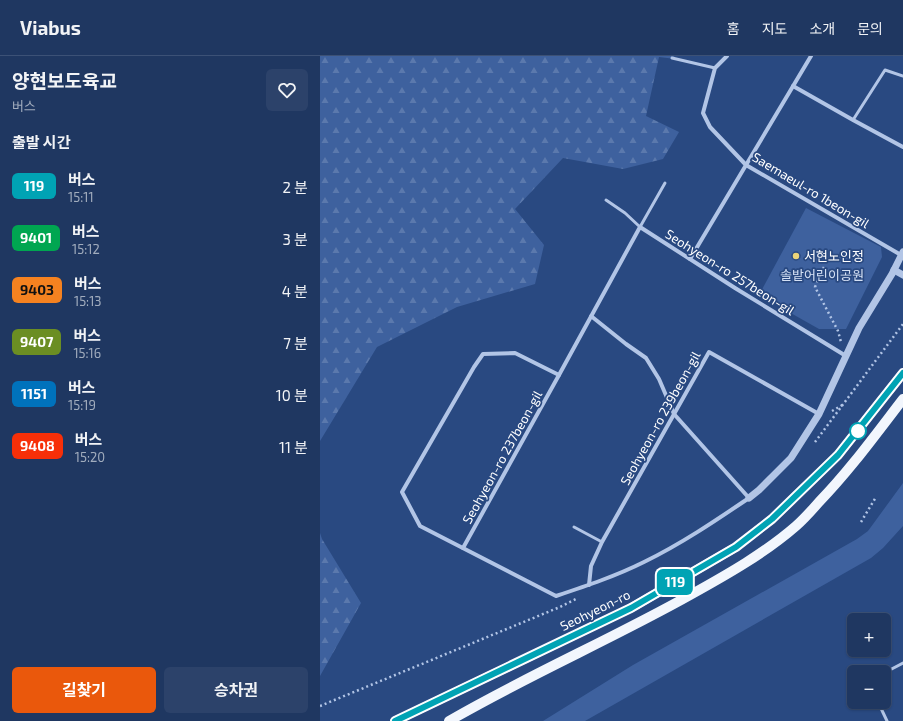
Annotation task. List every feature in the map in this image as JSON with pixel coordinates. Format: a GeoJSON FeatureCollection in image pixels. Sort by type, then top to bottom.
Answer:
{"type":"FeatureCollection","features":[{"type":"Feature","properties":{"kind":"main road","name":"Seohyeon-ro"},"geometry":{"type":"LineString","coordinates":[[395,721],[631,608],[736,547],[772,519],[838,455],[903,373]]}},
{"type":"Feature","properties":{"kind":"main road"},"geometry":{"type":"LineString","coordinates":[[448,721],[483,701],[645,620],[761,553],[797,526],[835,485],[857,460],[903,399]]}},
{"type":"Feature","properties":{"kind":"street"},"geometry":{"type":"LineString","coordinates":[[716,68],[727,56]]}},
{"type":"Feature","properties":{"kind":"street"},"geometry":{"type":"LineString","coordinates":[[690,259],[811,56]]}},
{"type":"Feature","properties":{"kind":"street","name":"Saemaeul-ro 1beon-gil"},"geometry":{"type":"LineString","coordinates":[[716,68],[703,113],[710,127],[746,165],[902,253]]}},
{"type":"Feature","properties":{"kind":"street"},"geometry":{"type":"LineString","coordinates":[[793,86],[903,147]]}},
{"type":"Feature","properties":{"kind":"street","name":"Seohyeon-ro 257beon-gil"},"geometry":{"type":"LineString","coordinates":[[640,227],[846,356]]}},
{"type":"Feature","properties":{"kind":"street","name":"Seohyeon-ro 237beon-gil"},"geometry":{"type":"LineString","coordinates":[[463,548],[640,227]]}},
{"type":"Feature","properties":{"kind":"street"},"geometry":{"type":"LineString","coordinates":[[559,375],[515,353],[483,354],[402,492],[420,526],[556,596],[589,585],[644,562],[698,531],[759,490],[791,458],[819,414],[859,328],[894,270],[902,253]]}},
{"type":"Feature","properties":{"kind":"street"},"geometry":{"type":"LineString","coordinates":[[894,270],[903,275]]}},
{"type":"Feature","properties":{"kind":"street"},"geometry":{"type":"LineString","coordinates":[[591,316],[646,358],[659,379],[674,414],[749,498]]}},
{"type":"Feature","properties":{"kind":"street","name":"Seohyeon-ro 239beon-gil"},"geometry":{"type":"LineString","coordinates":[[589,585],[591,566],[602,542],[709,352],[819,414]]}},
{"type":"Feature","properties":{"kind":"lane"},"geometry":{"type":"LineString","coordinates":[[672,58],[716,68]]}},
{"type":"Feature","properties":{"kind":"lane"},"geometry":{"type":"LineString","coordinates":[[853,120],[885,70],[903,76]]}},
{"type":"Feature","properties":{"kind":"lane"},"geometry":{"type":"LineString","coordinates":[[640,227],[665,183]]}},
{"type":"Feature","properties":{"kind":"lane","name":"Seohyeon-ro 257beon-gil"},"geometry":{"type":"LineString","coordinates":[[606,200],[625,213],[640,227]]}},
{"type":"Feature","properties":{"kind":"lane"},"geometry":{"type":"LineString","coordinates":[[574,527],[602,542]]}},
{"type":"Feature","properties":{"kind":"lane"},"geometry":{"type":"LineString","coordinates":[[891,669],[903,663]]}},
{"type":"Feature","properties":{"kind":"lane"},"geometry":{"type":"LineString","coordinates":[[881,709],[887,721]]}},
{"type":"Feature","properties":{"kind":"path"},"geometry":{"type":"LineString","coordinates":[[824,267],[815,287],[838,331],[846,356]]}},
{"type":"Feature","properties":{"kind":"path"},"geometry":{"type":"LineString","coordinates":[[814,443],[903,324]]}},
{"type":"Feature","properties":{"kind":"path"},"geometry":{"type":"LineString","coordinates":[[861,522],[876,497]]}},
{"type":"Feature","properties":{"kind":"green space"},"geometry":{"type":"Polygon","coordinates":[[[320,56],[674,56],[676,59],[659,57],[646,116],[679,132],[663,159],[623,169],[563,158],[515,209],[544,245],[535,284],[457,307],[377,347],[320,441],[320,56]]]}},
{"type":"Feature","properties":{"kind":"green space","name":"솔밭어린이공원"},"geometry":{"type":"Polygon","coordinates":[[[806,208],[881,247],[882,257],[846,329],[819,329],[759,295],[806,208]]]}},
{"type":"Feature","properties":{"kind":"green space"},"geometry":{"type":"Polygon","coordinates":[[[903,483],[903,526],[883,548],[871,558],[585,721],[543,721],[633,665],[857,539],[868,531],[903,483]]]}},
{"type":"Feature","properties":{"kind":"green space"},"geometry":{"type":"Polygon","coordinates":[[[320,533],[322,539],[361,603],[320,676],[320,533]]]}},
{"type":"Feature","properties":{"kind":"bus line","name":"119"},"geometry":{"type":"LineString","coordinates":[[395,721],[505,667],[631,608],[736,547],[772,519],[838,455],[903,373]]}},
{"type":"Feature","properties":{"kind":"place","name":"서현노인정"},"geometry":{"type":"Point","coordinates":[796,256]}}]}
